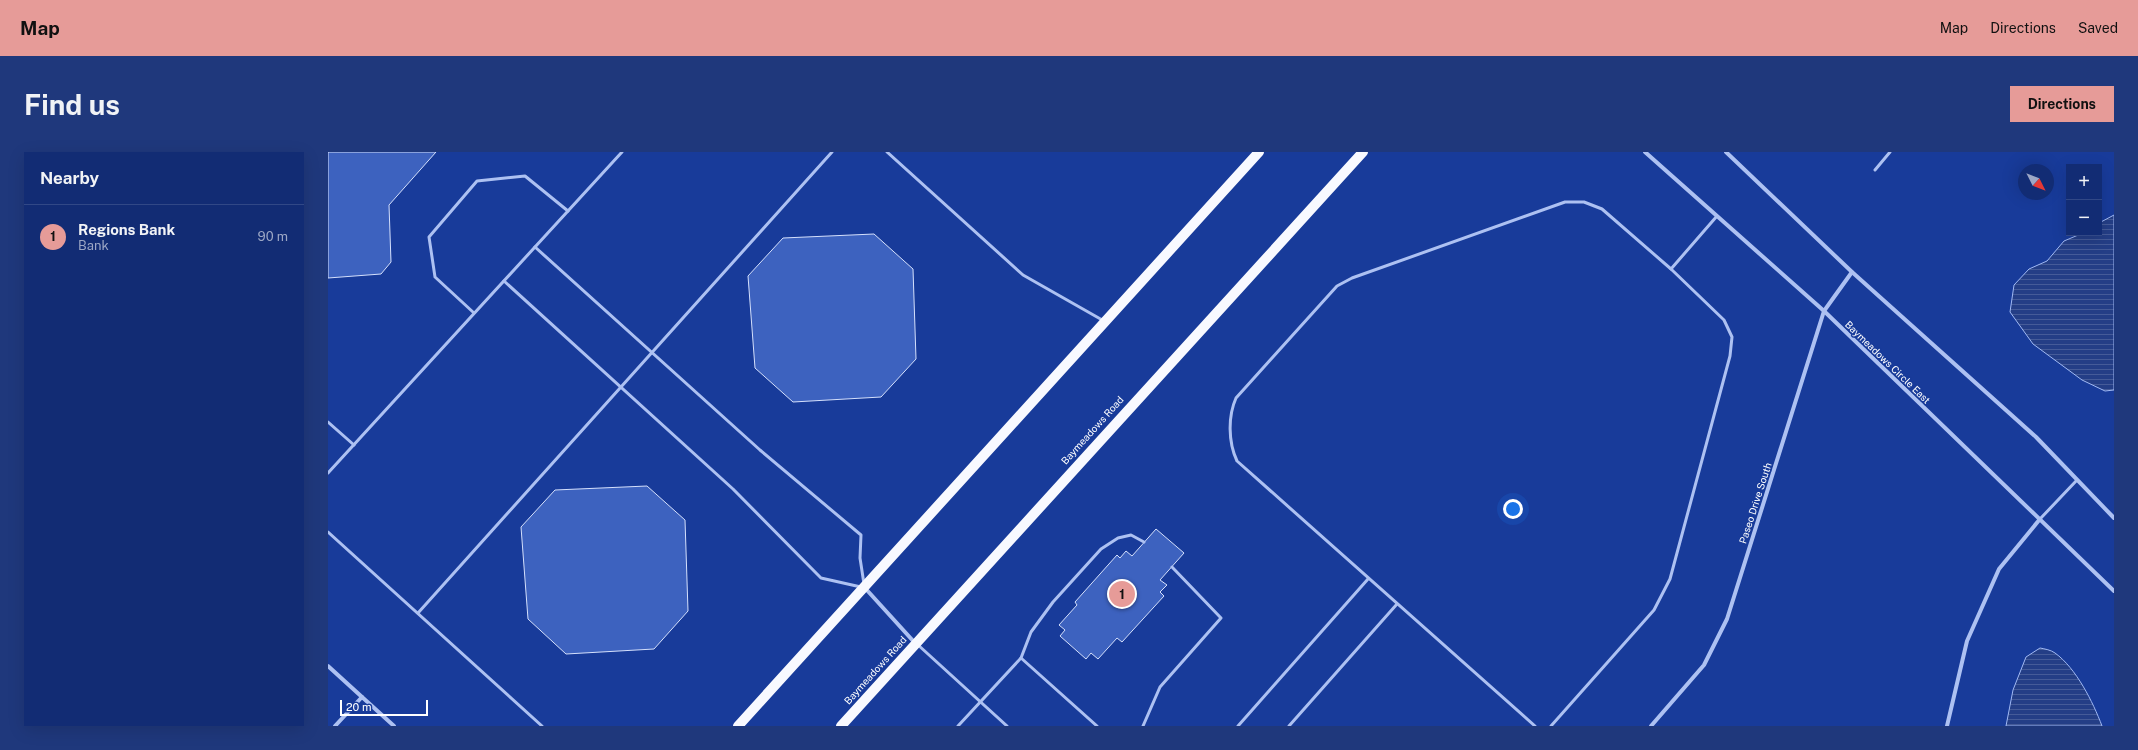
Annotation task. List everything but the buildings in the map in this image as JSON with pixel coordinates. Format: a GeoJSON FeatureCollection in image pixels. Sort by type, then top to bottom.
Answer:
{"type":"FeatureCollection","features":[{"type":"Feature","properties":{"kind":"main road"},"geometry":{"type":"LineString","coordinates":[[738,726],[865,588],[1259,152]]}},
{"type":"Feature","properties":{"kind":"main road","name":"Baymeadows Road"},"geometry":{"type":"LineString","coordinates":[[840,726],[1363,152]]}},
{"type":"Feature","properties":{"kind":"street","name":"Baymeadows Circle East"},"geometry":{"type":"LineString","coordinates":[[1645,152],[1824,312],[2114,590]]}},
{"type":"Feature","properties":{"kind":"street"},"geometry":{"type":"LineString","coordinates":[[1726,152],[1852,272],[2036,438],[2114,518]]}},
{"type":"Feature","properties":{"kind":"street","name":"Paseo Drive South"},"geometry":{"type":"LineString","coordinates":[[1651,726],[1704,666],[1727,620],[1824,312],[1852,272]]}},
{"type":"Feature","properties":{"kind":"street"},"geometry":{"type":"LineString","coordinates":[[1947,726],[1967,641],[1992,583],[1999,569],[2040,518]]}},
{"type":"Feature","properties":{"kind":"street"},"geometry":{"type":"LineString","coordinates":[[865,588],[916,643]]}},
{"type":"Feature","properties":{"kind":"street"},"geometry":{"type":"LineString","coordinates":[[328,666],[394,726]]}},
{"type":"Feature","properties":{"kind":"street"},"geometry":{"type":"LineString","coordinates":[[334,726],[362,697]]}},
{"type":"Feature","properties":{"kind":"lane"},"geometry":{"type":"LineString","coordinates":[[328,473],[622,152]]}},
{"type":"Feature","properties":{"kind":"lane"},"geometry":{"type":"LineString","coordinates":[[418,613],[832,152]]}},
{"type":"Feature","properties":{"kind":"lane"},"geometry":{"type":"LineString","coordinates":[[887,152],[1023,275],[1105,322]]}},
{"type":"Feature","properties":{"kind":"lane"},"geometry":{"type":"LineString","coordinates":[[1875,170],[1890,152]]}},
{"type":"Feature","properties":{"kind":"lane"},"geometry":{"type":"LineString","coordinates":[[474,313],[435,277],[429,236],[477,181],[525,176],[568,211]]}},
{"type":"Feature","properties":{"kind":"lane"},"geometry":{"type":"LineString","coordinates":[[1535,726],[1237,461],[1232,449],[1230,410],[1236,398],[1337,286],[1352,278],[1565,202],[1584,202],[1602,209],[1671,269],[1724,320],[1732,337],[1730,356],[1670,579],[1654,610],[1550,726]]}},
{"type":"Feature","properties":{"kind":"lane"},"geometry":{"type":"LineString","coordinates":[[1671,269],[1717,216]]}},
{"type":"Feature","properties":{"kind":"lane"},"geometry":{"type":"LineString","coordinates":[[504,281],[733,489],[821,578],[839,580],[865,588],[860,558],[861,534],[760,450],[535,247]]}},
{"type":"Feature","properties":{"kind":"lane"},"geometry":{"type":"LineString","coordinates":[[328,422],[354,445]]}},
{"type":"Feature","properties":{"kind":"lane"},"geometry":{"type":"LineString","coordinates":[[2040,518],[2077,480]]}},
{"type":"Feature","properties":{"kind":"lane"},"geometry":{"type":"LineString","coordinates":[[328,532],[542,726]]}},
{"type":"Feature","properties":{"kind":"lane"},"geometry":{"type":"LineString","coordinates":[[958,726],[1021,658],[1031,632],[1053,602],[1101,549],[1118,538],[1131,535],[1144,542]]}},
{"type":"Feature","properties":{"kind":"lane"},"geometry":{"type":"LineString","coordinates":[[1144,726],[1160,687],[1221,618],[1172,567]]}},
{"type":"Feature","properties":{"kind":"lane"},"geometry":{"type":"LineString","coordinates":[[1238,726],[1368,579]]}},
{"type":"Feature","properties":{"kind":"lane"},"geometry":{"type":"LineString","coordinates":[[1289,726],[1397,604]]}},
{"type":"Feature","properties":{"kind":"lane"},"geometry":{"type":"LineString","coordinates":[[916,643],[1008,726]]}},
{"type":"Feature","properties":{"kind":"lane"},"geometry":{"type":"LineString","coordinates":[[1021,658],[1097,726]]}},
{"type":"Feature","properties":{"kind":"water"},"geometry":{"type":"Polygon","coordinates":[[[2114,215],[2114,390],[2105,391],[2082,380],[2033,344],[2010,312],[2014,285],[2029,269],[2047,261],[2064,241],[2076,236],[2102,236],[2102,221],[2114,215]]]}},
{"type":"Feature","properties":{"kind":"water"},"geometry":{"type":"Polygon","coordinates":[[[2040,648],[2053,652],[2063,659],[2070,667],[2089,696],[2102,726],[2006,726],[2013,690],[2026,657],[2040,648]]]}},
{"type":"Feature","properties":{"kind":"place","name":"Regions Bank"},"geometry":{"type":"Point","coordinates":[1122,594]}}]}
